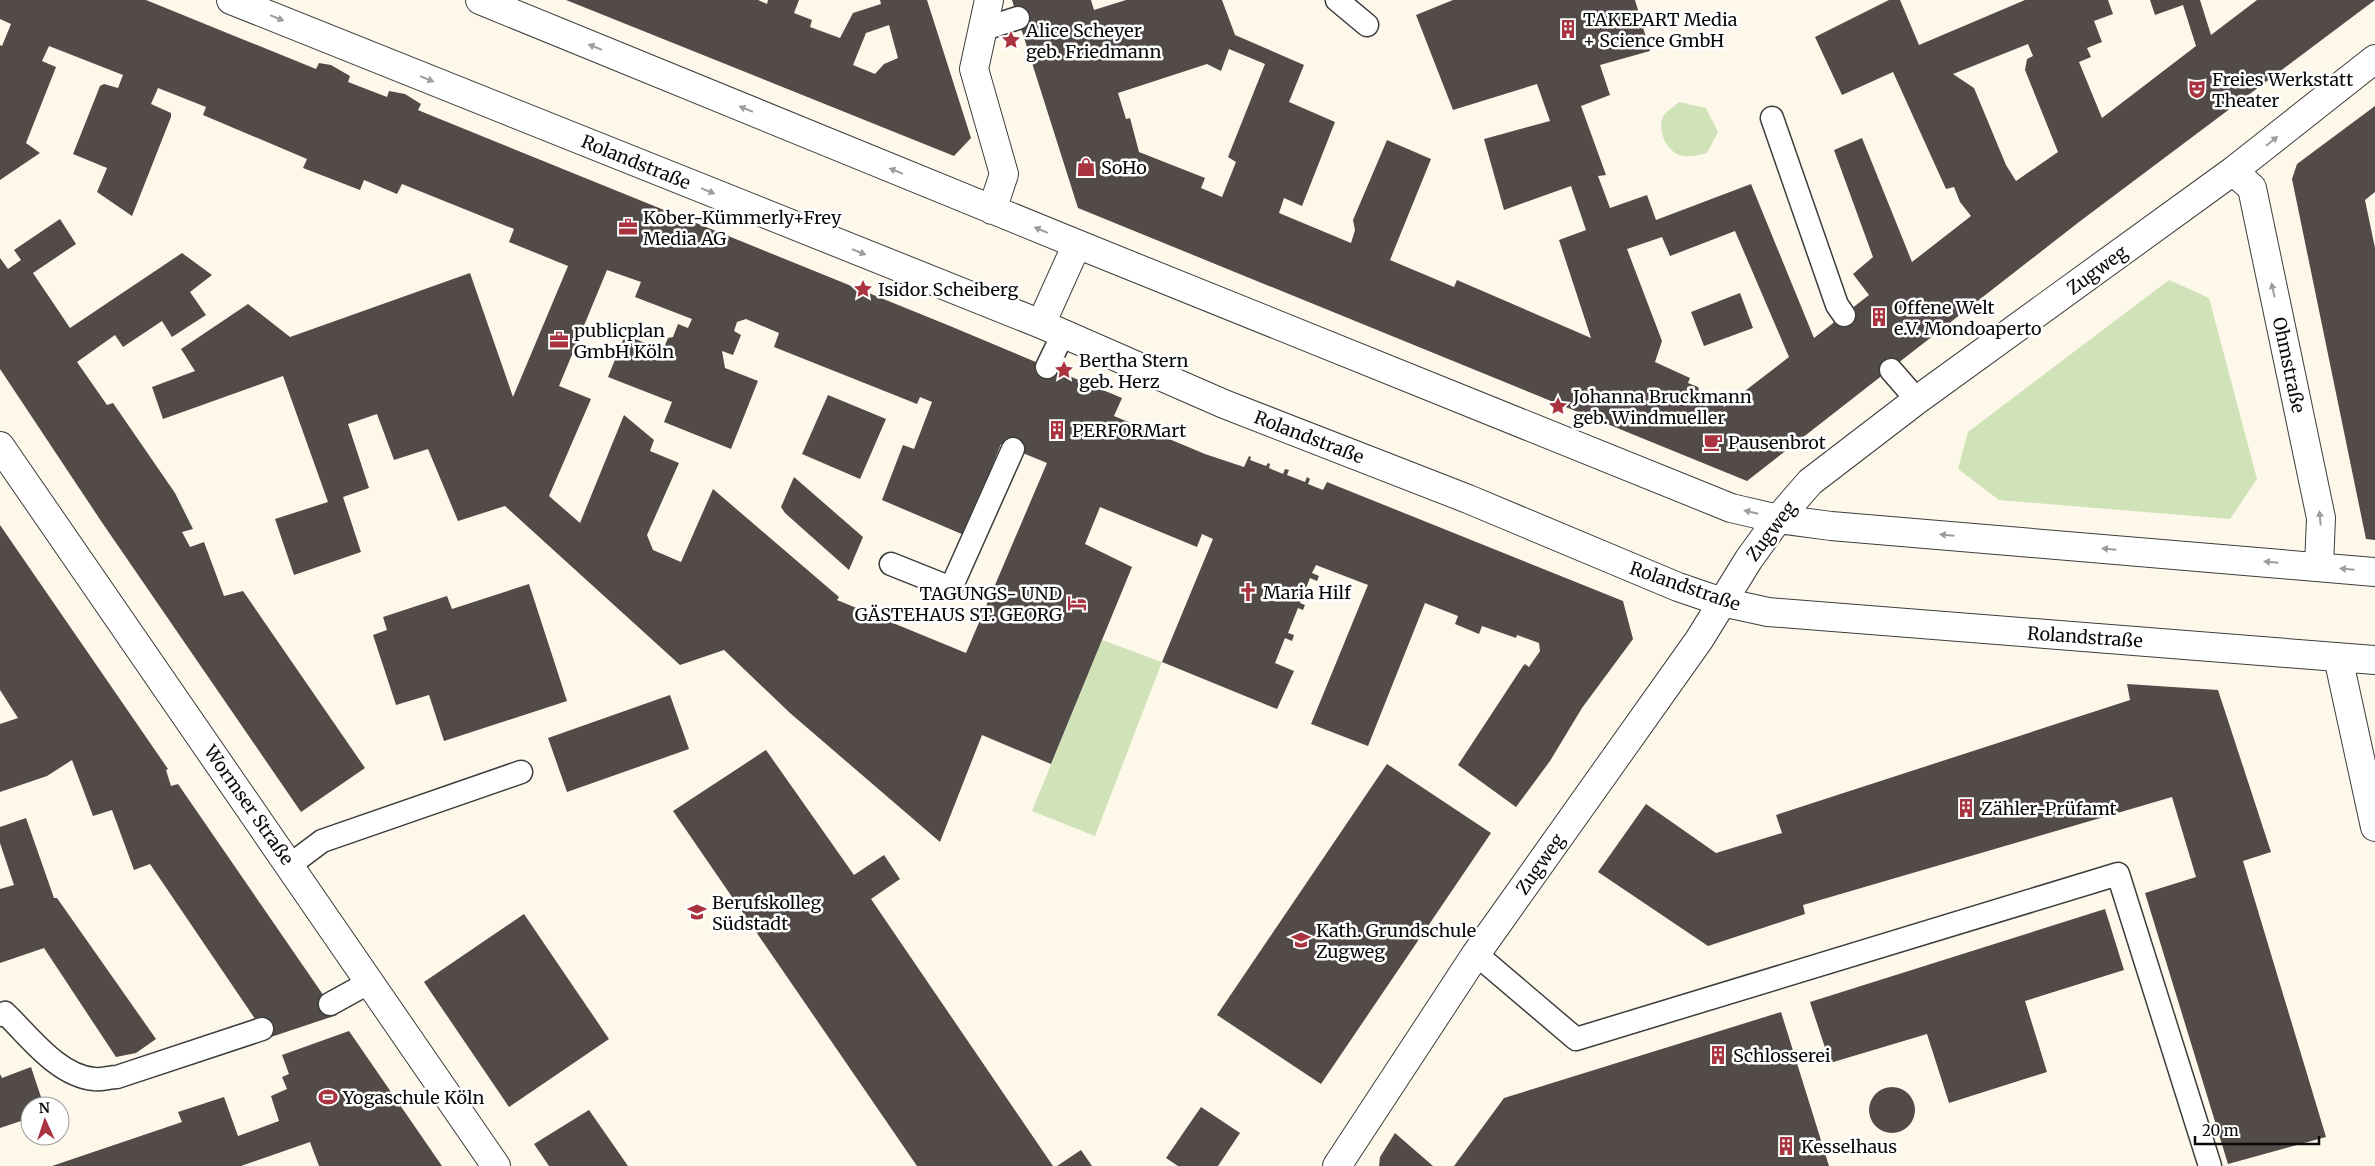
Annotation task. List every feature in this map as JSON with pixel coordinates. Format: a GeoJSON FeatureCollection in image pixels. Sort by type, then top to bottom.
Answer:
{"type":"FeatureCollection","features":[{"type":"Feature","properties":{"kind":"street","name":"Rolandstraße"},"geometry":{"type":"LineString","coordinates":[[231,0],[1052,329],[1224,404],[1459,496],[1678,587],[1722,602],[1768,612],[2375,660]]}},
{"type":"Feature","properties":{"kind":"street"},"geometry":{"type":"LineString","coordinates":[[480,0],[992,210],[1731,508],[1778,519],[1831,526],[2375,572]]}},
{"type":"Feature","properties":{"kind":"street"},"geometry":{"type":"LineString","coordinates":[[990,0],[974,69],[1004,174],[992,210]]}},
{"type":"Feature","properties":{"kind":"street","name":"Zugweg"},"geometry":{"type":"LineString","coordinates":[[1337,1166],[1476,954],[1699,640],[1749,559],[1778,519],[1810,482],[1918,400],[2234,172],[2375,59]]}},
{"type":"Feature","properties":{"kind":"street","name":"Ohmstraße"},"geometry":{"type":"LineString","coordinates":[[2234,172],[2252,188],[2322,518],[2319,566]]}},
{"type":"Feature","properties":{"kind":"street"},"geometry":{"type":"LineString","coordinates":[[1052,329],[1077,244]]}},
{"type":"Feature","properties":{"kind":"street","name":"Wormser Straße"},"geometry":{"type":"LineString","coordinates":[[0,446],[496,1166]]}},
{"type":"Feature","properties":{"kind":"street"},"geometry":{"type":"LineString","coordinates":[[2338,657],[2375,827]]}},
{"type":"Feature","properties":{"kind":"lane"},"geometry":{"type":"LineString","coordinates":[[1337,0],[1367,25]]}},
{"type":"Feature","properties":{"kind":"lane"},"geometry":{"type":"LineString","coordinates":[[984,28],[1018,18]]}},
{"type":"Feature","properties":{"kind":"lane"},"geometry":{"type":"LineString","coordinates":[[1772,118],[1837,305],[1844,315]]}},
{"type":"Feature","properties":{"kind":"lane"},"geometry":{"type":"LineString","coordinates":[[1047,368],[1052,329]]}},
{"type":"Feature","properties":{"kind":"lane"},"geometry":{"type":"LineString","coordinates":[[1891,370],[1918,400]]}},
{"type":"Feature","properties":{"kind":"lane"},"geometry":{"type":"LineString","coordinates":[[891,564],[951,588],[1013,449]]}},
{"type":"Feature","properties":{"kind":"lane"},"geometry":{"type":"LineString","coordinates":[[290,865],[322,841],[521,772]]}},
{"type":"Feature","properties":{"kind":"lane"},"geometry":{"type":"LineString","coordinates":[[1476,954],[1576,1040],[2118,874],[2210,1166]]}},
{"type":"Feature","properties":{"kind":"lane"},"geometry":{"type":"LineString","coordinates":[[330,1004],[370,982]]}},
{"type":"Feature","properties":{"kind":"lane"},"geometry":{"type":"LineString","coordinates":[[0,1015],[5,1013],[55,1061],[70,1072],[94,1079],[117,1077],[262,1029]]}},
{"type":"Feature","properties":{"kind":"green space"},"geometry":{"type":"Polygon","coordinates":[[[1679,102],[1706,108],[1718,132],[1707,153],[1683,156],[1675,153],[1667,144],[1662,132],[1662,120],[1665,113],[1679,102]]]}},
{"type":"Feature","properties":{"kind":"green space"},"geometry":{"type":"Polygon","coordinates":[[[2169,280],[2209,298],[2257,479],[2230,519],[1999,500],[1958,469],[1968,432],[2169,280]]]}},
{"type":"Feature","properties":{"kind":"green space"},"geometry":{"type":"Polygon","coordinates":[[[1102,640],[1162,662],[1095,836],[1032,811],[1102,640]]]}},
{"type":"Feature","properties":{"kind":"building"},"geometry":{"type":"Polygon","coordinates":[[[0,0],[146,0],[316,69],[319,63],[331,65],[350,76],[348,82],[387,97],[389,91],[405,94],[421,104],[418,110],[950,326],[1122,398],[1114,416],[1205,454],[1244,467],[1249,456],[1251,457],[1250,460],[1266,466],[1268,463],[1270,464],[1269,468],[1283,474],[1285,469],[1289,470],[1287,475],[1305,482],[1307,477],[1310,479],[1308,484],[1323,490],[1327,482],[1623,601],[1633,639],[1582,708],[1550,761],[1516,807],[1458,765],[1523,666],[1525,664],[1529,667],[1540,651],[1539,643],[1517,635],[1516,638],[1482,626],[1479,634],[1455,624],[1458,616],[1425,603],[1368,746],[1311,724],[1368,585],[1316,565],[1312,573],[1319,576],[1317,581],[1310,578],[1300,603],[1305,605],[1303,610],[1298,608],[1288,633],[1294,635],[1292,641],[1285,638],[1275,663],[1294,671],[1277,709],[1162,662],[1213,539],[1202,534],[1197,547],[1100,507],[1085,544],[1132,567],[1051,764],[982,735],[940,842],[790,713],[724,650],[680,665],[505,506],[458,521],[428,449],[394,460],[377,414],[348,424],[369,488],[343,497],[361,552],[294,575],[275,519],[328,502],[283,376],[163,419],[152,387],[195,371],[181,349],[248,304],[290,337],[470,273],[513,397],[568,266],[509,242],[514,229],[402,184],[397,194],[364,180],[360,190],[303,168],[307,159],[203,115],[206,107],[158,88],[151,104],[171,113],[171,117],[132,216],[97,192],[107,168],[73,154],[100,86],[104,84],[118,88],[123,75],[49,46],[42,61],[56,67],[26,143],[40,153],[0,180],[0,45],[2,46],[11,24],[0,19],[0,0]],[[607,270],[559,386],[591,399],[549,496],[580,523],[624,415],[654,440],[650,451],[679,463],[647,535],[653,550],[681,562],[713,489],[839,597],[837,600],[966,653],[1047,463],[1001,444],[964,535],[882,500],[903,445],[914,449],[932,402],[920,397],[917,404],[774,347],[779,333],[746,319],[737,322],[734,331],[741,335],[733,355],[722,351],[725,368],[758,381],[731,449],[664,422],[672,402],[608,377],[625,335],[663,350],[668,338],[673,337],[678,324],[688,328],[692,319],[635,297],[641,282],[607,270]]]}},
{"type":"Feature","properties":{"kind":"building"},"geometry":{"type":"Polygon","coordinates":[[[566,0],[758,0],[767,4],[768,0],[799,0],[794,13],[812,20],[810,27],[840,38],[853,13],[881,4],[880,0],[927,0],[971,138],[954,156],[566,0]],[[889,25],[866,33],[853,65],[875,74],[884,64],[898,58],[889,25]]]}},
{"type":"Feature","properties":{"kind":"building"},"geometry":{"type":"Polygon","coordinates":[[[1012,0],[1091,0],[1094,10],[1126,0],[1222,0],[1235,35],[1304,65],[1289,102],[1335,122],[1302,206],[1284,198],[1279,213],[1351,243],[1355,230],[1353,220],[1387,140],[1431,159],[1390,260],[1454,287],[1457,280],[1591,338],[1559,240],[1586,230],[1571,186],[1504,210],[1484,139],[1550,121],[1537,84],[1453,110],[1416,15],[1453,0],[1635,0],[1650,51],[1600,65],[1610,95],[1581,106],[1606,175],[1598,176],[1610,208],[1647,195],[1656,220],[1751,184],[1814,338],[1869,295],[1853,274],[1873,257],[1834,150],[1862,138],[1912,262],[1971,216],[1960,202],[1954,187],[1946,189],[1893,72],[1842,95],[1815,37],[1889,0],[1900,0],[1919,45],[2025,0],[2108,0],[2113,14],[2094,21],[2102,42],[2087,48],[2091,57],[2079,62],[2102,118],[2196,46],[2183,5],[2155,15],[2150,0],[2200,0],[2211,35],[2257,0],[2375,0],[2079,222],[1747,481],[1078,208],[1012,0]],[[2028,44],[1953,74],[1974,88],[2006,165],[2016,181],[2058,152],[2025,70],[2027,59],[2033,56],[2028,44]],[[1229,49],[1221,71],[1207,64],[1118,93],[1126,119],[1130,118],[1139,152],[1205,178],[1201,188],[1222,197],[1236,162],[1228,157],[1265,64],[1229,49]],[[1735,231],[1670,256],[1662,237],[1627,249],[1662,341],[1655,362],[1690,378],[1688,383],[1698,387],[1704,406],[1722,403],[1724,407],[1789,357],[1735,231]]]}},
{"type":"Feature","properties":{"kind":"building"},"geometry":{"type":"Polygon","coordinates":[[[2375,106],[2375,192],[2365,200],[2375,248],[2375,540],[2366,539],[2292,179],[2297,164],[2375,106]]]}},
{"type":"Feature","properties":{"kind":"building"},"geometry":{"type":"Polygon","coordinates":[[[60,219],[76,244],[33,273],[70,328],[182,253],[212,275],[190,292],[206,315],[172,337],[162,321],[123,347],[115,335],[77,362],[107,405],[113,403],[175,493],[193,529],[182,532],[190,547],[204,542],[224,596],[243,591],[365,768],[301,812],[101,521],[0,369],[0,258],[8,269],[21,260],[14,250],[60,219]]]}},
{"type":"Feature","properties":{"kind":"building"},"geometry":{"type":"Polygon","coordinates":[[[1740,293],[1753,328],[1704,346],[1691,312],[1740,293]]]}},
{"type":"Feature","properties":{"kind":"building"},"geometry":{"type":"Polygon","coordinates":[[[828,395],[886,419],[860,479],[802,454],[828,395]]]}},
{"type":"Feature","properties":{"kind":"building"},"geometry":{"type":"Polygon","coordinates":[[[794,477],[863,537],[849,570],[785,513],[781,507],[794,477]]]}},
{"type":"Feature","properties":{"kind":"building"},"geometry":{"type":"Polygon","coordinates":[[[0,525],[168,769],[166,770],[171,786],[178,784],[337,1015],[268,1038],[150,864],[134,870],[112,810],[93,816],[72,760],[47,776],[0,792],[0,724],[18,718],[0,690],[0,525]]]}},
{"type":"Feature","properties":{"kind":"building"},"geometry":{"type":"Polygon","coordinates":[[[529,584],[567,701],[444,741],[429,695],[396,705],[373,635],[387,630],[383,617],[447,596],[452,609],[529,584]]]}},
{"type":"Feature","properties":{"kind":"building"},"geometry":{"type":"Polygon","coordinates":[[[2127,684],[2218,690],[2271,852],[2243,861],[2326,1137],[2228,1164],[2145,893],[2196,877],[2172,797],[1803,905],[1805,914],[1708,946],[1598,872],[1646,804],[1716,853],[1782,833],[1776,815],[2130,700],[2127,684]]]}},
{"type":"Feature","properties":{"kind":"building"},"geometry":{"type":"Polygon","coordinates":[[[670,695],[689,749],[567,792],[548,738],[670,695]]]}},
{"type":"Feature","properties":{"kind":"building"},"geometry":{"type":"Polygon","coordinates":[[[766,750],[854,875],[884,855],[900,879],[871,899],[1053,1166],[917,1166],[673,811],[766,750]]]}},
{"type":"Feature","properties":{"kind":"building","name":"Kath. Grundschule Zugweg"},"geometry":{"type":"Polygon","coordinates":[[[1387,764],[1491,833],[1321,1084],[1217,1015],[1387,764]]]}},
{"type":"Feature","properties":{"kind":"building"},"geometry":{"type":"Polygon","coordinates":[[[26,818],[54,898],[57,898],[156,1039],[136,1053],[116,1057],[44,948],[0,963],[0,889],[14,885],[0,843],[0,827],[26,818]]]}},
{"type":"Feature","properties":{"kind":"building"},"geometry":{"type":"Polygon","coordinates":[[[2105,909],[2124,970],[2025,1001],[2047,1072],[1949,1103],[1927,1034],[1830,1063],[1810,1002],[2105,909]]]}},
{"type":"Feature","properties":{"kind":"building"},"geometry":{"type":"Polygon","coordinates":[[[524,914],[609,1039],[509,1107],[424,982],[524,914]]]}},
{"type":"Feature","properties":{"kind":"building","name":"Schlosserei"},"geometry":{"type":"Polygon","coordinates":[[[1781,1012],[1829,1166],[1454,1166],[1504,1098],[1781,1012]]]}},
{"type":"Feature","properties":{"kind":"building"},"geometry":{"type":"Polygon","coordinates":[[[349,1031],[442,1166],[319,1166],[310,1142],[241,1166],[52,1166],[182,1122],[178,1112],[224,1097],[238,1136],[279,1121],[271,1096],[287,1089],[282,1077],[289,1074],[282,1055],[349,1031]]]}},
{"type":"Feature","properties":{"kind":"building"},"geometry":{"type":"Polygon","coordinates":[[[31,1067],[41,1096],[20,1096],[20,1121],[0,1128],[0,1074],[2,1078],[31,1067]]]}},
{"type":"Feature","properties":{"kind":"building"},"geometry":{"type":"Polygon","coordinates":[[[1892,1087],[1905,1091],[1911,1097],[1915,1110],[1911,1123],[1905,1129],[1892,1133],[1879,1129],[1873,1123],[1869,1110],[1873,1097],[1879,1091],[1892,1087]]]}},
{"type":"Feature","properties":{"kind":"building"},"geometry":{"type":"Polygon","coordinates":[[[1201,1107],[1240,1133],[1218,1166],[1178,1166],[1166,1158],[1201,1107]]]}},
{"type":"Feature","properties":{"kind":"building"},"geometry":{"type":"Polygon","coordinates":[[[589,1110],[628,1166],[549,1166],[534,1144],[589,1110]]]}},
{"type":"Feature","properties":{"kind":"building"},"geometry":{"type":"Polygon","coordinates":[[[1395,1133],[1433,1166],[1379,1166],[1380,1157],[1395,1133]]]}},
{"type":"Feature","properties":{"kind":"building"},"geometry":{"type":"Polygon","coordinates":[[[1081,1150],[1092,1166],[1057,1166],[1081,1150]]]}},
{"type":"Feature","properties":{"kind":"place","name":"TAKEPART Media + Science GmbH"},"geometry":{"type":"Point","coordinates":[1568,29]}},
{"type":"Feature","properties":{"kind":"place","name":"Alice Scheyer geb. Friedmann"},"geometry":{"type":"Point","coordinates":[1011,40]}},
{"type":"Feature","properties":{"kind":"place","name":"Freies Werkstatt Theater"},"geometry":{"type":"Point","coordinates":[2197,89]}},
{"type":"Feature","properties":{"kind":"place","name":"SoHo"},"geometry":{"type":"Point","coordinates":[1086,167]}},
{"type":"Feature","properties":{"kind":"place","name":"Kober-Kümmerly+Frey Media AG"},"geometry":{"type":"Point","coordinates":[628,227]}},
{"type":"Feature","properties":{"kind":"place","name":"Isidor Scheiberg"},"geometry":{"type":"Point","coordinates":[863,289]}},
{"type":"Feature","properties":{"kind":"place","name":"Offene Welt e.V. Mondoaperto"},"geometry":{"type":"Point","coordinates":[1879,317]}},
{"type":"Feature","properties":{"kind":"place","name":"publicplan GmbH Köln"},"geometry":{"type":"Point","coordinates":[559,340]}},
{"type":"Feature","properties":{"kind":"place","name":"Bertha Stern geb. Herz"},"geometry":{"type":"Point","coordinates":[1064,370]}},
{"type":"Feature","properties":{"kind":"place","name":"Johanna Bruckmann geb. Windmueller"},"geometry":{"type":"Point","coordinates":[1558,406]}},
{"type":"Feature","properties":{"kind":"place","name":"PERFORMart"},"geometry":{"type":"Point","coordinates":[1057,430]}},
{"type":"Feature","properties":{"kind":"place","name":"Pausenbrot"},"geometry":{"type":"Point","coordinates":[1713,442]}},
{"type":"Feature","properties":{"kind":"place","name":"Maria Hilf"},"geometry":{"type":"Point","coordinates":[1248,592]}},
{"type":"Feature","properties":{"kind":"place","name":"TAGUNGS- UND GÄSTEHAUS ST. GEORG"},"geometry":{"type":"Point","coordinates":[1077,603]}},
{"type":"Feature","properties":{"kind":"place","name":"Zähler-Prüfamt"},"geometry":{"type":"Point","coordinates":[1966,808]}},
{"type":"Feature","properties":{"kind":"place","name":"Berufskolleg Südstadt"},"geometry":{"type":"Point","coordinates":[697,912]}},
{"type":"Feature","properties":{"kind":"place","name":"Kath. Grundschule Zugweg"},"geometry":{"type":"Point","coordinates":[1301,940]}},
{"type":"Feature","properties":{"kind":"place","name":"Schlosserei"},"geometry":{"type":"Point","coordinates":[1718,1055]}},
{"type":"Feature","properties":{"kind":"place","name":"Yogaschule Köln"},"geometry":{"type":"Point","coordinates":[328,1097]}},
{"type":"Feature","properties":{"kind":"place","name":"Kesselhaus"},"geometry":{"type":"Point","coordinates":[1786,1146]}}]}
